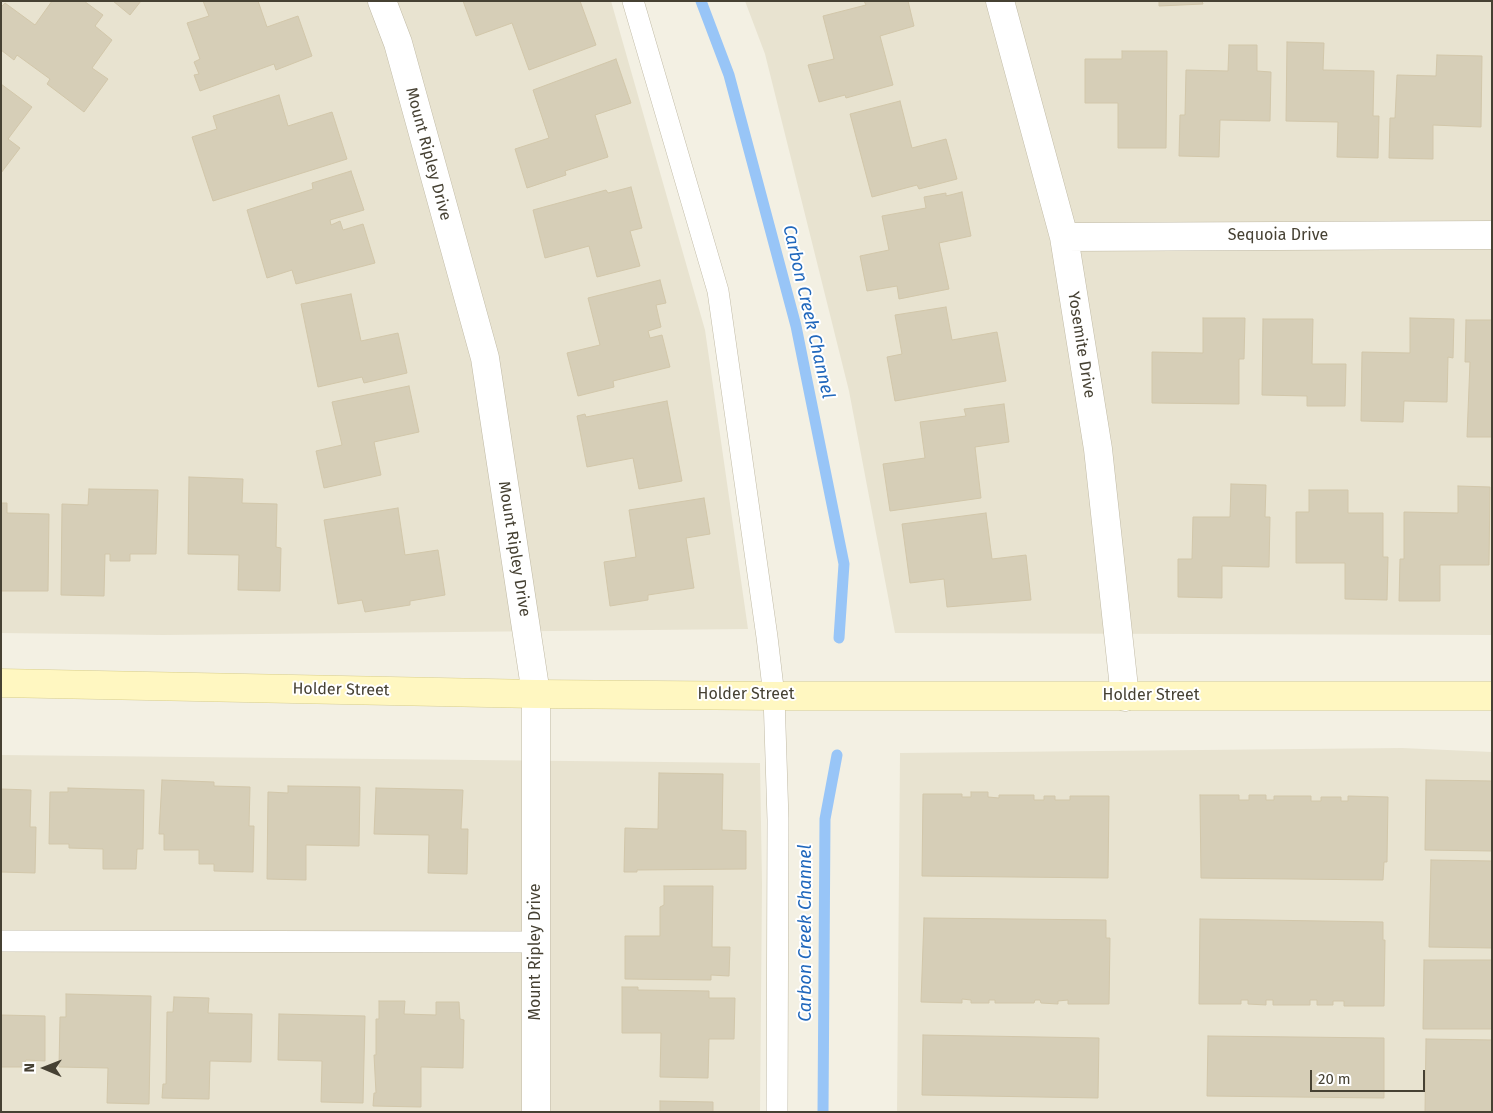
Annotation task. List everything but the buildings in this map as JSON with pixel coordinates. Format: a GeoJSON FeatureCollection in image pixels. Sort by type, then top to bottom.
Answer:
{"type":"FeatureCollection","features":[{"type":"Feature","properties":{"kind":"street","name":"Mount Ripley Drive"},"geometry":{"type":"LineString","coordinates":[[382,1],[398,43],[485,358],[536,694],[536,1112]]}},
{"type":"Feature","properties":{"kind":"street","name":"Yosemite Drive"},"geometry":{"type":"LineString","coordinates":[[1000,1],[1064,237],[1098,449],[1125,696]]}},
{"type":"Feature","properties":{"kind":"street","name":"Sequoia Drive"},"geometry":{"type":"LineString","coordinates":[[1064,237],[1492,235]]}},
{"type":"Feature","properties":{"kind":"street","name":"Holder Street"},"geometry":{"type":"LineString","coordinates":[[1,683],[536,694],[774,696],[1492,696]]}},
{"type":"Feature","properties":{"kind":"lane"},"geometry":{"type":"LineString","coordinates":[[633,1],[718,292],[774,696],[778,820],[777,1112]]}},
{"type":"Feature","properties":{"kind":"lane"},"geometry":{"type":"LineString","coordinates":[[1,941],[536,942]]}},
{"type":"Feature","properties":{"kind":"shaded area"},"geometry":{"type":"Polygon","coordinates":[[[1,1],[611,1],[705,330],[748,629],[163,635],[1,633],[1,1]]]}},
{"type":"Feature","properties":{"kind":"shaded area"},"geometry":{"type":"Polygon","coordinates":[[[745,1],[1492,1],[1492,635],[895,633],[849,391],[765,54],[745,1]]]}},
{"type":"Feature","properties":{"kind":"shaded area"},"geometry":{"type":"Polygon","coordinates":[[[1402,748],[1492,752],[1492,1112],[897,1112],[900,753],[1402,748]]]}},
{"type":"Feature","properties":{"kind":"shaded area"},"geometry":{"type":"Polygon","coordinates":[[[1,755],[760,763],[762,884],[760,1112],[1,1112],[1,755]]]}},
{"type":"Feature","properties":{"kind":"waterway","name":"Carbon Creek Channel"},"geometry":{"type":"LineString","coordinates":[[701,1],[729,75],[796,326],[844,564],[839,638]]}},
{"type":"Feature","properties":{"kind":"waterway","name":"Carbon Creek Channel"},"geometry":{"type":"LineString","coordinates":[[823,1112],[825,819],[837,755]]}}]}
